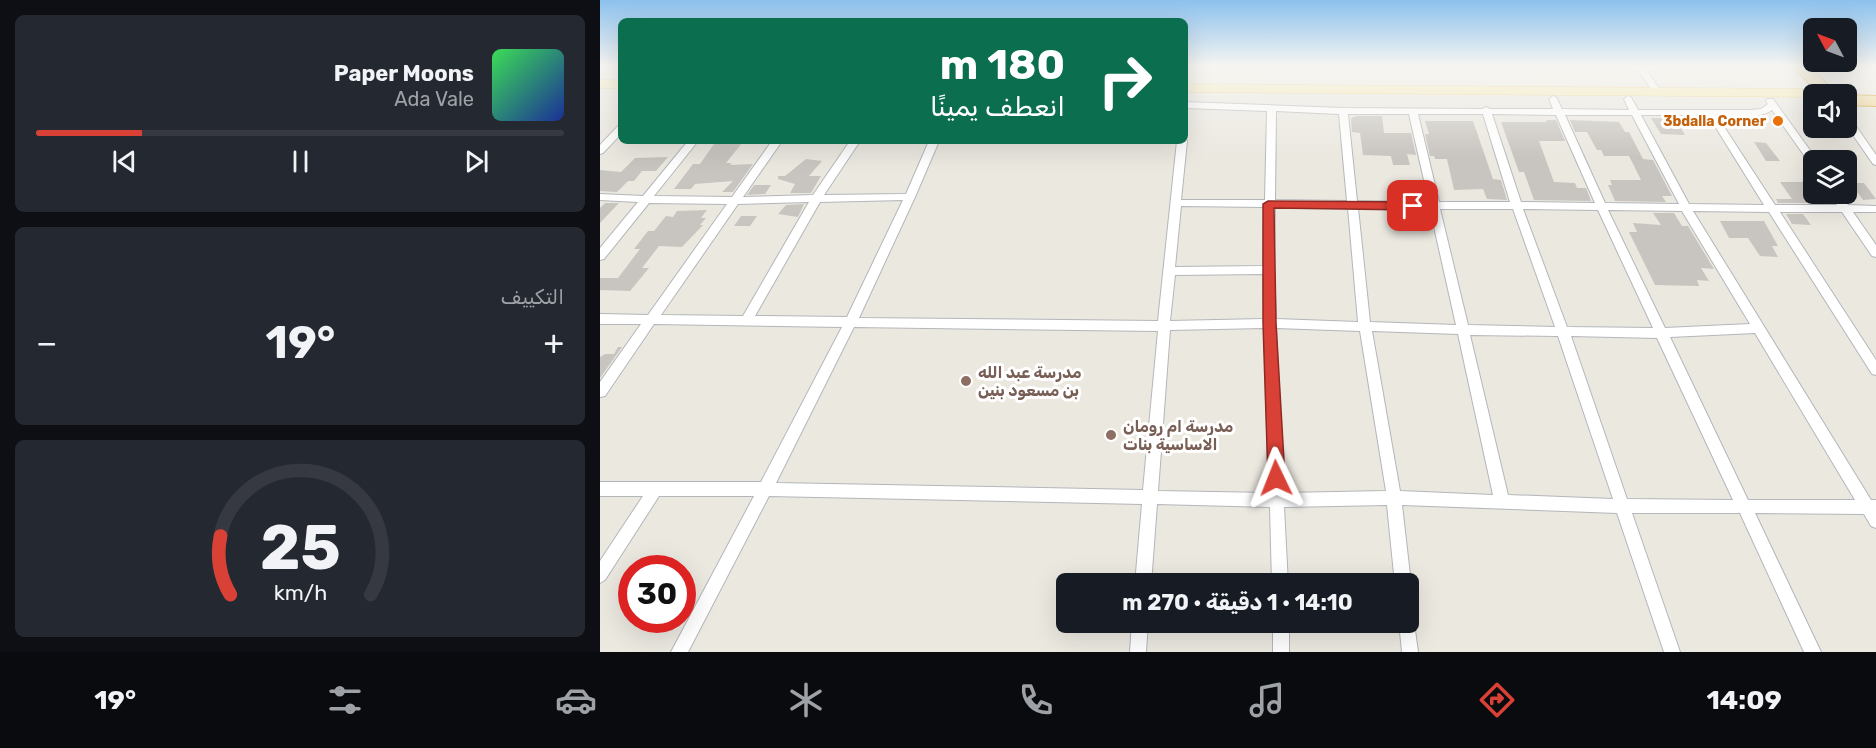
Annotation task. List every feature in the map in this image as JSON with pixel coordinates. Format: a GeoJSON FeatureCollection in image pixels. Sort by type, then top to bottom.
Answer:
{"type":"FeatureCollection","features":[{"type":"Feature","properties":{"kind":"highway"},"geometry":{"type":"LineString","coordinates":[[1857,100],[1876,101]]}},
{"type":"Feature","properties":{"kind":"main road"},"geometry":{"type":"LineString","coordinates":[[1188,98],[1310,96]]}},
{"type":"Feature","properties":{"kind":"main road"},"geometry":{"type":"LineString","coordinates":[[1188,98],[1630,105],[1772,103],[1803,98]]}},
{"type":"Feature","properties":{"kind":"street"},"geometry":{"type":"LineString","coordinates":[[1188,98],[1272,108],[1343,111],[1486,110],[1555,104],[1742,507],[1813,652]]}},
{"type":"Feature","properties":{"kind":"street"},"geometry":{"type":"LineString","coordinates":[[1630,105],[1711,113],[1751,113],[1764,111],[1772,103],[1805,150]]}},
{"type":"Feature","properties":{"kind":"street"},"geometry":{"type":"LineString","coordinates":[[1630,105],[1686,208],[1872,507],[1876,521]]}},
{"type":"Feature","properties":{"kind":"street"},"geometry":{"type":"LineString","coordinates":[[1272,108],[1268,270],[1280,573]]}},
{"type":"Feature","properties":{"kind":"street"},"geometry":{"type":"LineString","coordinates":[[1486,110],[1517,207],[1563,332],[1672,652]]}},
{"type":"Feature","properties":{"kind":"street"},"geometry":{"type":"LineString","coordinates":[[1343,111],[1365,327],[1394,498],[1402,573]]}},
{"type":"Feature","properties":{"kind":"street"},"geometry":{"type":"LineString","coordinates":[[1413,111],[1502,501]]}},
{"type":"Feature","properties":{"kind":"street"},"geometry":{"type":"LineString","coordinates":[[1711,113],[1876,370]]}},
{"type":"Feature","properties":{"kind":"street"},"geometry":{"type":"LineString","coordinates":[[600,150],[618,131]]}},
{"type":"Feature","properties":{"kind":"street"},"geometry":{"type":"LineString","coordinates":[[1857,134],[1876,162]]}},
{"type":"Feature","properties":{"kind":"street"},"geometry":{"type":"LineString","coordinates":[[600,256],[691,144]]}},
{"type":"Feature","properties":{"kind":"street"},"geometry":{"type":"LineString","coordinates":[[600,392],[775,144]]}},
{"type":"Feature","properties":{"kind":"street"},"geometry":{"type":"LineString","coordinates":[[747,319],[817,198],[853,144]]}},
{"type":"Feature","properties":{"kind":"street"},"geometry":{"type":"LineString","coordinates":[[679,652],[765,489],[850,320],[910,197],[933,144]]}},
{"type":"Feature","properties":{"kind":"street"},"geometry":{"type":"LineString","coordinates":[[1144,573],[1182,144]]}},
{"type":"Feature","properties":{"kind":"street"},"geometry":{"type":"LineString","coordinates":[[600,196],[646,200],[910,197]]}},
{"type":"Feature","properties":{"kind":"street"},"geometry":{"type":"LineString","coordinates":[[1177,203],[1876,209]]}},
{"type":"Feature","properties":{"kind":"street"},"geometry":{"type":"LineString","coordinates":[[1842,204],[1876,253]]}},
{"type":"Feature","properties":{"kind":"street"},"geometry":{"type":"LineString","coordinates":[[1170,271],[1268,270]]}},
{"type":"Feature","properties":{"kind":"street"},"geometry":{"type":"LineString","coordinates":[[600,319],[850,320],[1164,326],[1269,323],[1464,330],[1661,333],[1759,328]]}},
{"type":"Feature","properties":{"kind":"street"},"geometry":{"type":"LineString","coordinates":[[600,489],[765,489],[1278,500],[1394,498],[1621,506],[1872,507]]}},
{"type":"Feature","properties":{"kind":"street"},"geometry":{"type":"LineString","coordinates":[[600,575],[655,489]]}},
{"type":"Feature","properties":{"kind":"street"},"geometry":{"type":"LineString","coordinates":[[1138,652],[1139,633]]}},
{"type":"Feature","properties":{"kind":"street"},"geometry":{"type":"LineString","coordinates":[[1281,633],[1281,652]]}},
{"type":"Feature","properties":{"kind":"street"},"geometry":{"type":"LineString","coordinates":[[1408,633],[1410,652]]}},
{"type":"Feature","properties":{"kind":"building"},"geometry":{"type":"Polygon","coordinates":[[[1382,116],[1384,133],[1411,133],[1416,155],[1407,154],[1410,165],[1393,165],[1391,156],[1363,155],[1360,133],[1352,132],[1351,118],[1382,116]]]}},
{"type":"Feature","properties":{"kind":"building"},"geometry":{"type":"Polygon","coordinates":[[[1651,118],[1675,118],[1685,135],[1661,134],[1651,118]]]}},
{"type":"Feature","properties":{"kind":"building"},"geometry":{"type":"Polygon","coordinates":[[[1546,120],[1556,120],[1565,141],[1539,141],[1554,182],[1575,183],[1577,188],[1586,188],[1591,201],[1534,200],[1524,172],[1519,172],[1501,122],[1547,122],[1546,120]]]}},
{"type":"Feature","properties":{"kind":"building"},"geometry":{"type":"Polygon","coordinates":[[[1570,120],[1619,122],[1625,132],[1629,132],[1643,159],[1653,160],[1672,196],[1662,196],[1666,202],[1615,201],[1608,185],[1612,185],[1610,180],[1641,180],[1629,156],[1604,156],[1601,150],[1597,150],[1587,132],[1575,132],[1570,120]]]}},
{"type":"Feature","properties":{"kind":"building"},"geometry":{"type":"Polygon","coordinates":[[[1425,121],[1473,121],[1493,179],[1501,180],[1507,200],[1487,199],[1483,189],[1454,190],[1447,159],[1435,159],[1434,156],[1430,156],[1425,134],[1429,134],[1425,121]]]}},
{"type":"Feature","properties":{"kind":"building"},"geometry":{"type":"Polygon","coordinates":[[[1754,142],[1766,143],[1780,161],[1766,161],[1754,142]]]}},
{"type":"Feature","properties":{"kind":"building"},"geometry":{"type":"Polygon","coordinates":[[[714,144],[741,144],[726,163],[732,163],[730,165],[753,164],[733,192],[722,192],[733,181],[695,184],[691,189],[674,189],[693,164],[700,164],[714,144]]]}},
{"type":"Feature","properties":{"kind":"building"},"geometry":{"type":"Polygon","coordinates":[[[668,157],[656,171],[642,171],[634,181],[628,181],[617,192],[600,191],[600,170],[621,172],[635,158],[668,157]]]}},
{"type":"Feature","properties":{"kind":"building"},"geometry":{"type":"Polygon","coordinates":[[[806,159],[822,161],[809,176],[821,176],[811,193],[790,193],[795,184],[778,179],[778,176],[785,176],[806,159]]]}},
{"type":"Feature","properties":{"kind":"building"},"geometry":{"type":"Polygon","coordinates":[[[1780,182],[1803,182],[1803,203],[1778,203],[1776,199],[1792,199],[1780,182]]]}},
{"type":"Feature","properties":{"kind":"building"},"geometry":{"type":"Polygon","coordinates":[[[1857,183],[1864,183],[1876,199],[1863,200],[1858,193],[1857,183]]]}},
{"type":"Feature","properties":{"kind":"building"},"geometry":{"type":"Polygon","coordinates":[[[754,185],[771,185],[765,194],[747,195],[754,185]]]}},
{"type":"Feature","properties":{"kind":"building"},"geometry":{"type":"Polygon","coordinates":[[[605,203],[619,203],[600,223],[600,208],[605,203]]]}},
{"type":"Feature","properties":{"kind":"building"},"geometry":{"type":"Polygon","coordinates":[[[804,204],[798,217],[778,214],[786,205],[804,204]]]}},
{"type":"Feature","properties":{"kind":"building"},"geometry":{"type":"Polygon","coordinates":[[[707,210],[701,218],[706,218],[700,225],[703,225],[682,247],[659,246],[642,268],[649,268],[630,291],[600,290],[600,278],[618,278],[640,249],[634,249],[648,231],[654,231],[666,216],[673,217],[677,211],[707,210]]]}},
{"type":"Feature","properties":{"kind":"building"},"geometry":{"type":"Polygon","coordinates":[[[1653,213],[1674,213],[1682,226],[1688,226],[1714,269],[1701,268],[1709,281],[1697,280],[1699,286],[1655,285],[1629,232],[1637,232],[1633,223],[1661,225],[1653,213]]]}},
{"type":"Feature","properties":{"kind":"building"},"geometry":{"type":"Polygon","coordinates":[[[1786,214],[1803,214],[1811,225],[1792,224],[1786,214]]]}},
{"type":"Feature","properties":{"kind":"building"},"geometry":{"type":"Polygon","coordinates":[[[741,216],[757,216],[750,226],[734,226],[741,216]]]}},
{"type":"Feature","properties":{"kind":"building"},"geometry":{"type":"Polygon","coordinates":[[[1720,221],[1764,221],[1778,246],[1772,246],[1778,257],[1760,256],[1748,238],[1729,238],[1720,221]]]}},
{"type":"Feature","properties":{"kind":"building"},"geometry":{"type":"Polygon","coordinates":[[[618,347],[622,347],[600,378],[600,357],[605,354],[614,354],[618,347]]]}},
{"type":"Feature","properties":{"kind":"place","name":"3bdalla Corner"},"geometry":{"type":"Point","coordinates":[1778,121]}},
{"type":"Feature","properties":{"kind":"place","name":"مدرسة عبد الله بن مسعود بنين"},"geometry":{"type":"Point","coordinates":[966,381]}},
{"type":"Feature","properties":{"kind":"place","name":"مدرسة ام رومان الاساسية بنات"},"geometry":{"type":"Point","coordinates":[1111,435]}},
{"type":"Feature","properties":{"kind":"route"},"geometry":{"type":"LineString","coordinates":[[1276,478],[1269,323],[1268,204],[1413,206]]}}]}
